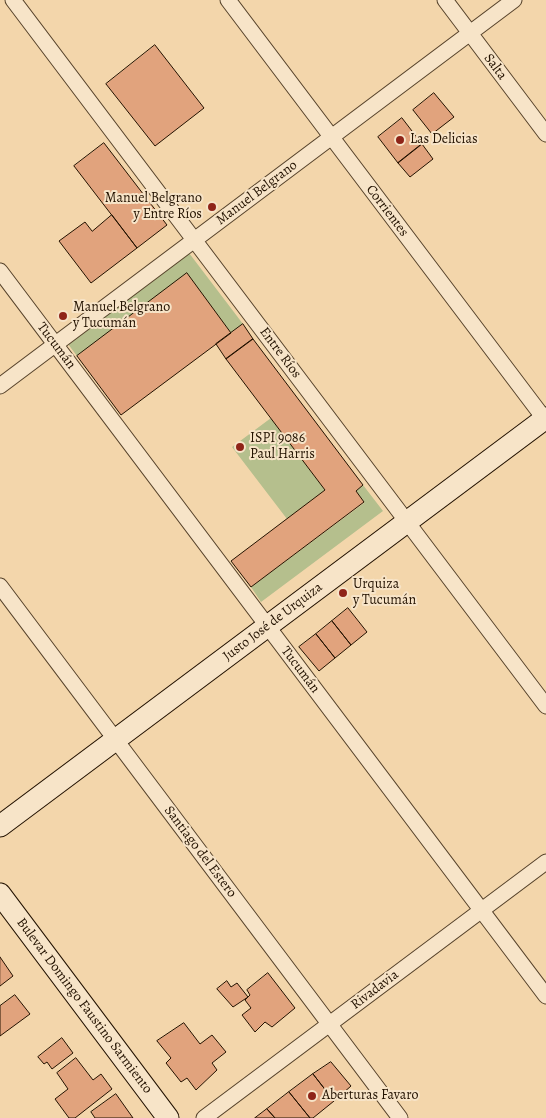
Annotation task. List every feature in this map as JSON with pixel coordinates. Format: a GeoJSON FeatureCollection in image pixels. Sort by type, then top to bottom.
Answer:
{"type":"FeatureCollection","features":[{"type":"Feature","properties":{"kind":"street","name":"Entre Ríos"},"geometry":{"type":"LineString","coordinates":[[13,0],[546,706]]}},
{"type":"Feature","properties":{"kind":"street","name":"Corrientes"},"geometry":{"type":"LineString","coordinates":[[228,0],[545,419]]}},
{"type":"Feature","properties":{"kind":"street","name":"Salta"},"geometry":{"type":"LineString","coordinates":[[445,0],[546,134]]}},
{"type":"Feature","properties":{"kind":"street","name":"Manuel Belgrano"},"geometry":{"type":"LineString","coordinates":[[0,386],[514,0]]}},
{"type":"Feature","properties":{"kind":"street","name":"Tucumán"},"geometry":{"type":"LineString","coordinates":[[0,271],[546,996]]}},
{"type":"Feature","properties":{"kind":"street","name":"Justo José de Urquiza"},"geometry":{"type":"LineString","coordinates":[[0,826],[545,419]]}},
{"type":"Feature","properties":{"kind":"street","name":"Santiago del Estero"},"geometry":{"type":"LineString","coordinates":[[0,586],[400,1118]]}},
{"type":"Feature","properties":{"kind":"street","name":"Rivadavia"},"geometry":{"type":"LineString","coordinates":[[204,1118],[546,862]]}},
{"type":"Feature","properties":{"kind":"street","name":"Bulevar Domingo Faustino Sarmiento"},"geometry":{"type":"LineString","coordinates":[[0,894],[168,1118]]}},
{"type":"Feature","properties":{"kind":"green space"},"geometry":{"type":"Polygon","coordinates":[[[189,253],[243,324],[231,333],[187,274],[77,356],[68,344],[189,253]]]}},
{"type":"Feature","properties":{"kind":"green space"},"geometry":{"type":"Polygon","coordinates":[[[271,418],[325,490],[287,519],[232,447],[271,418]]]}},
{"type":"Feature","properties":{"kind":"green space"},"geometry":{"type":"Polygon","coordinates":[[[363,485],[383,511],[261,602],[251,587],[364,503],[356,491],[363,485]]]}},
{"type":"Feature","properties":{"kind":"building"},"geometry":{"type":"Polygon","coordinates":[[[155,45],[204,108],[155,146],[106,84],[155,45]]]}},
{"type":"Feature","properties":{"kind":"building"},"geometry":{"type":"Polygon","coordinates":[[[434,93],[454,117],[432,134],[413,110],[434,93]]]}},
{"type":"Feature","properties":{"kind":"building","name":"Las Delicias"},"geometry":{"type":"Polygon","coordinates":[[[402,118],[422,144],[398,163],[378,137],[402,118]]]}},
{"type":"Feature","properties":{"kind":"building"},"geometry":{"type":"Polygon","coordinates":[[[104,143],[167,225],[137,248],[74,166],[104,143]]]}},
{"type":"Feature","properties":{"kind":"building"},"geometry":{"type":"Polygon","coordinates":[[[422,144],[433,159],[410,177],[398,163],[422,144]]]}},
{"type":"Feature","properties":{"kind":"building"},"geometry":{"type":"Polygon","coordinates":[[[112,215],[137,248],[91,283],[59,241],[85,222],[92,231],[112,215]]]}},
{"type":"Feature","properties":{"kind":"building"},"geometry":{"type":"Polygon","coordinates":[[[187,273],[231,333],[121,415],[77,356],[187,273]]]}},
{"type":"Feature","properties":{"kind":"building"},"geometry":{"type":"Polygon","coordinates":[[[243,324],[253,339],[226,359],[216,344],[243,324]]]}},
{"type":"Feature","properties":{"kind":"building"},"geometry":{"type":"Polygon","coordinates":[[[253,339],[363,485],[356,491],[364,502],[251,587],[231,561],[325,490],[226,359],[253,339]]]}},
{"type":"Feature","properties":{"kind":"building"},"geometry":{"type":"Polygon","coordinates":[[[348,608],[367,632],[351,645],[332,621],[348,608]]]}},
{"type":"Feature","properties":{"kind":"building"},"geometry":{"type":"Polygon","coordinates":[[[332,621],[351,645],[335,658],[316,634],[332,621]]]}},
{"type":"Feature","properties":{"kind":"building"},"geometry":{"type":"Polygon","coordinates":[[[316,634],[335,658],[319,671],[299,647],[316,634]]]}},
{"type":"Feature","properties":{"kind":"building"},"geometry":{"type":"Polygon","coordinates":[[[0,957],[13,976],[0,986],[0,957]]]}},
{"type":"Feature","properties":{"kind":"building"},"geometry":{"type":"Polygon","coordinates":[[[268,973],[295,1008],[272,1027],[265,1022],[255,1032],[242,1015],[251,1008],[245,1000],[250,995],[247,990],[268,973]]]}},
{"type":"Feature","properties":{"kind":"building"},"geometry":{"type":"Polygon","coordinates":[[[227,981],[231,987],[237,983],[248,997],[233,1007],[217,989],[227,981]]]}},
{"type":"Feature","properties":{"kind":"building"},"geometry":{"type":"Polygon","coordinates":[[[15,995],[30,1014],[0,1036],[0,1006],[15,995]]]}},
{"type":"Feature","properties":{"kind":"building"},"geometry":{"type":"Polygon","coordinates":[[[184,1023],[200,1044],[212,1035],[226,1052],[212,1063],[217,1070],[196,1090],[187,1078],[181,1082],[166,1063],[171,1058],[157,1041],[184,1023]]]}},
{"type":"Feature","properties":{"kind":"building"},"geometry":{"type":"Polygon","coordinates":[[[62,1038],[73,1053],[52,1069],[47,1062],[44,1064],[38,1057],[62,1038]]]}},
{"type":"Feature","properties":{"kind":"building"},"geometry":{"type":"Polygon","coordinates":[[[76,1058],[93,1080],[101,1074],[112,1089],[75,1118],[69,1118],[55,1099],[68,1089],[57,1073],[76,1058]]]}},
{"type":"Feature","properties":{"kind":"building"},"geometry":{"type":"Polygon","coordinates":[[[331,1062],[351,1086],[334,1101],[313,1074],[331,1062]]]}},
{"type":"Feature","properties":{"kind":"building","name":"Aberturas Favaro"},"geometry":{"type":"Polygon","coordinates":[[[313,1074],[334,1101],[313,1118],[310,1118],[289,1092],[313,1074]]]}},
{"type":"Feature","properties":{"kind":"building"},"geometry":{"type":"Polygon","coordinates":[[[289,1092],[310,1118],[275,1118],[267,1109],[289,1092]]]}},
{"type":"Feature","properties":{"kind":"building"},"geometry":{"type":"Polygon","coordinates":[[[116,1094],[133,1118],[95,1118],[91,1112],[116,1094]]]}},
{"type":"Feature","properties":{"kind":"building"},"geometry":{"type":"Polygon","coordinates":[[[267,1109],[275,1118],[255,1118],[267,1109]]]}},
{"type":"Feature","properties":{"kind":"place","name":"Las Delicias"},"geometry":{"type":"Point","coordinates":[400,140]}},
{"type":"Feature","properties":{"kind":"place","name":"Manuel Belgrano y Entre Ríos"},"geometry":{"type":"Point","coordinates":[212,207]}},
{"type":"Feature","properties":{"kind":"place","name":"Manuel Belgrano y Tucumán"},"geometry":{"type":"Point","coordinates":[63,316]}},
{"type":"Feature","properties":{"kind":"place","name":"ISPI 9086 Paul Harris"},"geometry":{"type":"Point","coordinates":[240,447]}},
{"type":"Feature","properties":{"kind":"place","name":"Urquiza y Tucumán"},"geometry":{"type":"Point","coordinates":[343,593]}},
{"type":"Feature","properties":{"kind":"place","name":"Aberturas Favaro"},"geometry":{"type":"Point","coordinates":[312,1096]}}]}
